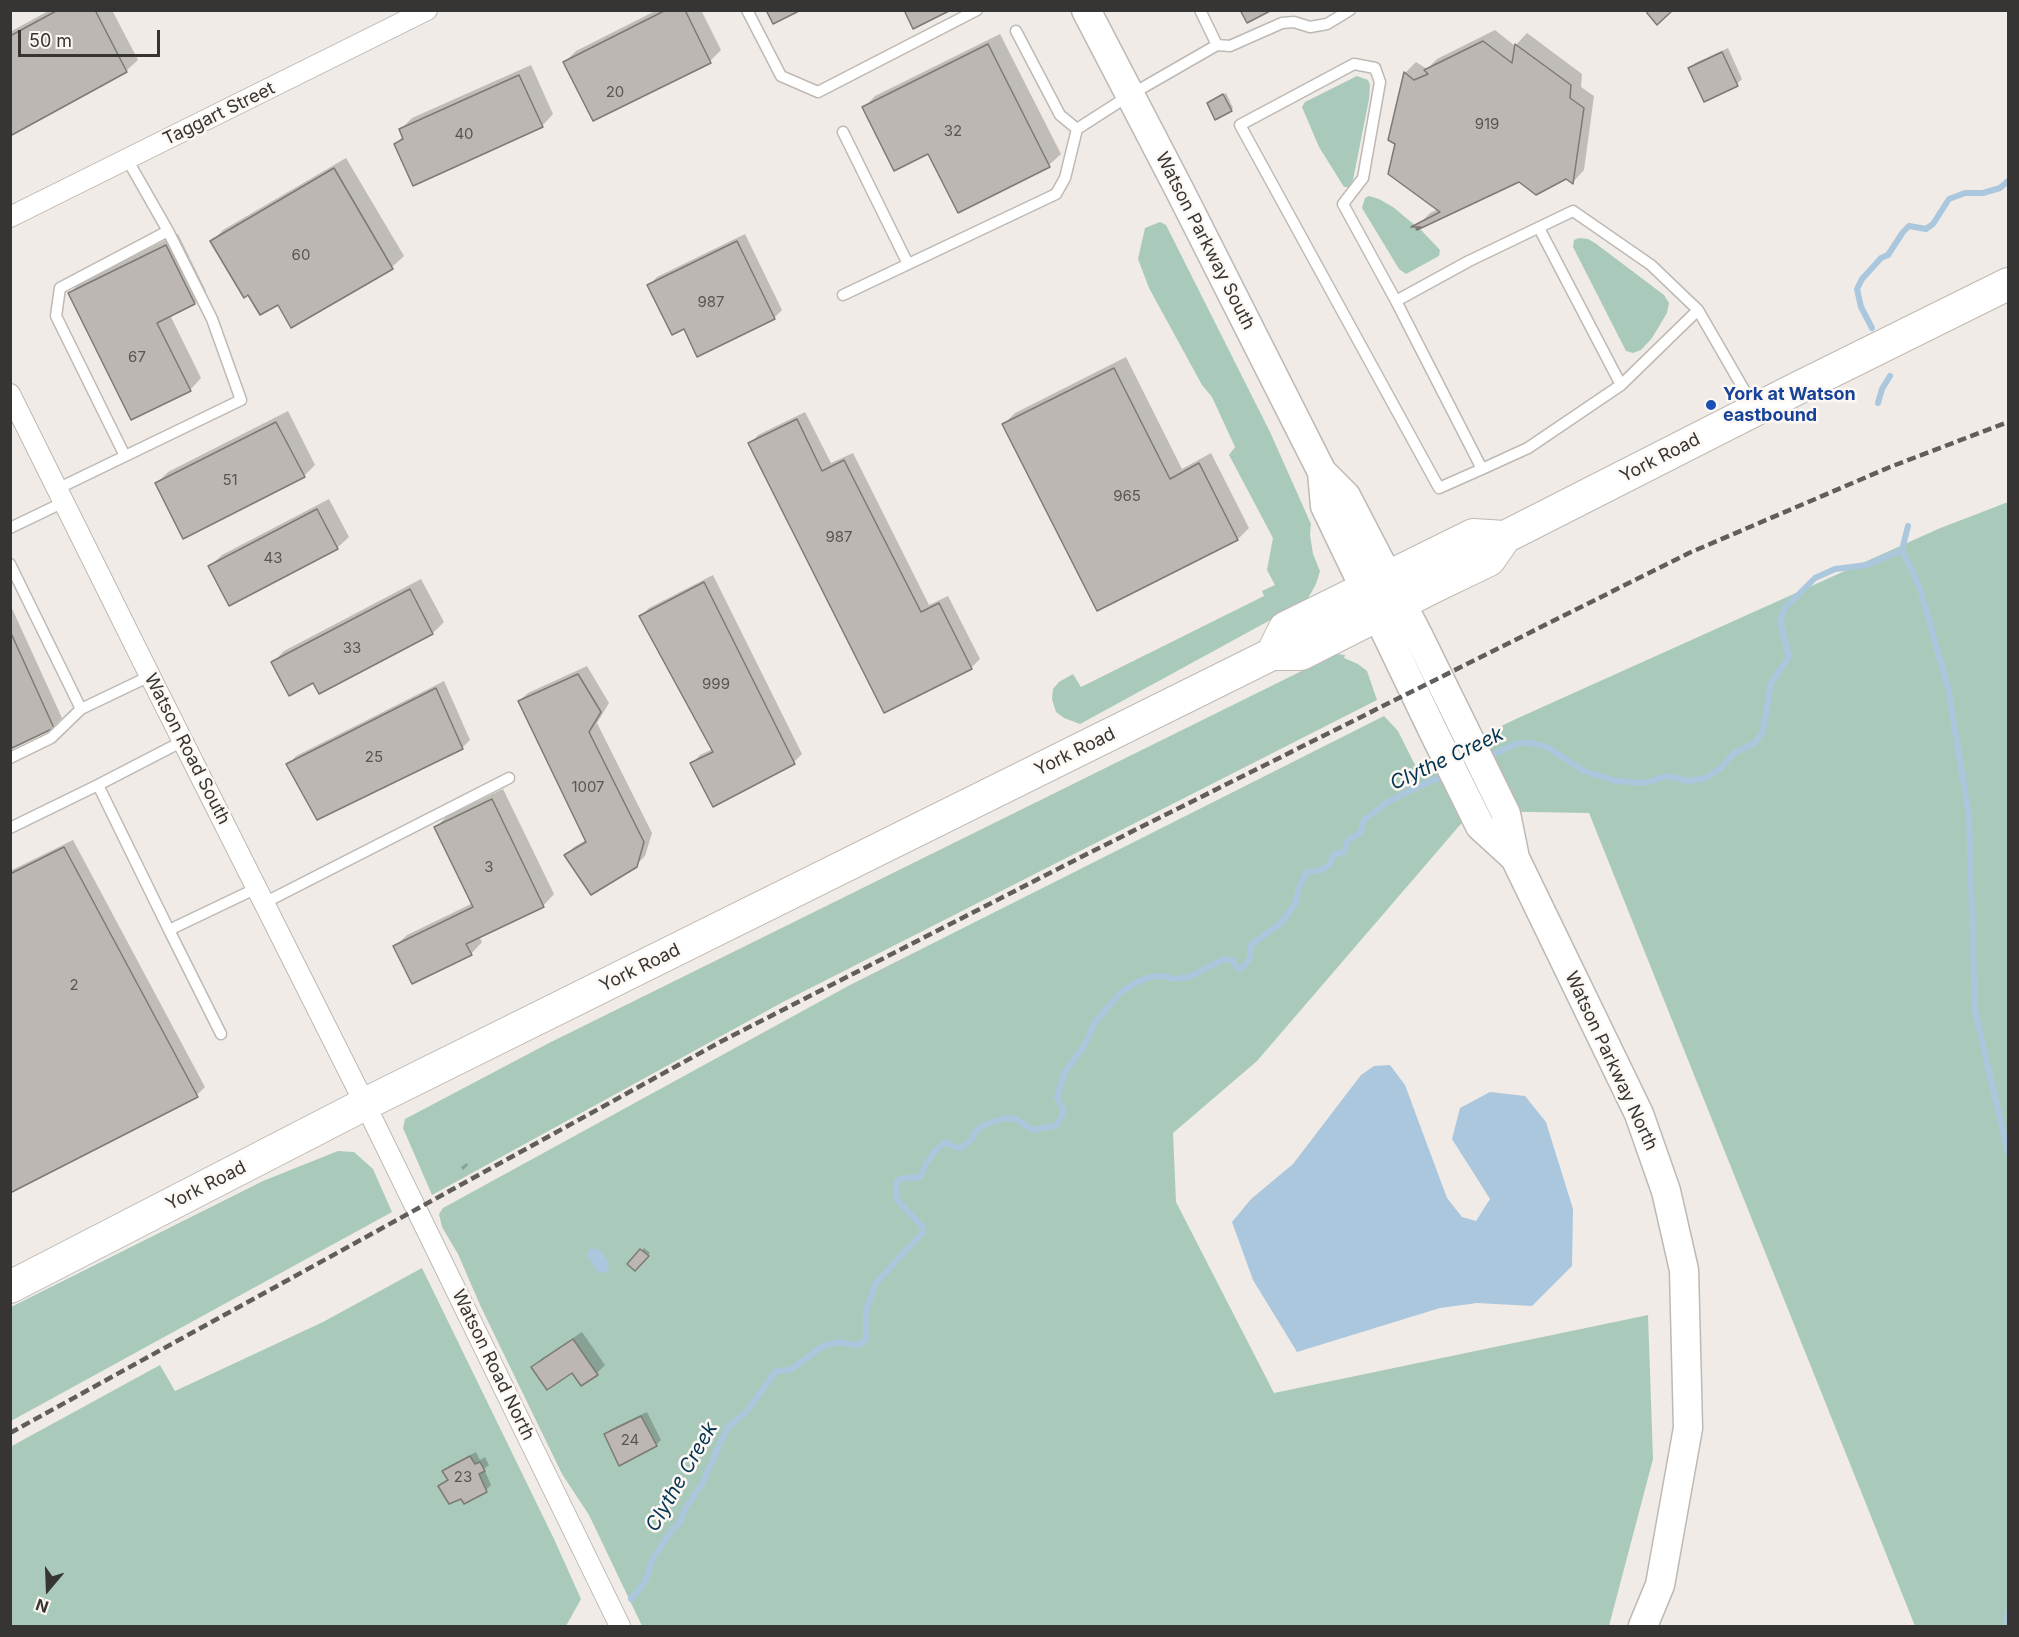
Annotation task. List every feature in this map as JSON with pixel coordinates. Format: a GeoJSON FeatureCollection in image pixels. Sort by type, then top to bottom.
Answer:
{"type":"FeatureCollection","features":[{"type":"Feature","properties":{"kind":"main road","name":"Watson Parkway South"},"geometry":{"type":"LineString","coordinates":[[1086,10],[1322,472],[1325,506],[1383,596]]}},
{"type":"Feature","properties":{"kind":"main road","name":"York Road"},"geometry":{"type":"LineString","coordinates":[[10,1287],[365,1104],[1272,654],[1284,628],[1488,560],[1505,537],[2008,284]]}},
{"type":"Feature","properties":{"kind":"main road","name":"Watson Parkway North"},"geometry":{"type":"LineString","coordinates":[[1383,596],[1458,717],[1506,814],[1515,858],[1639,1114],[1666,1191],[1684,1269],[1688,1428],[1660,1585],[1643,1626]]}},
{"type":"Feature","properties":{"kind":"main road","name":"Watson Parkway North"},"geometry":{"type":"LineString","coordinates":[[1383,596],[1432,731],[1480,826],[1515,858]]}},
{"type":"Feature","properties":{"kind":"street","name":"Taggart Street"},"geometry":{"type":"LineString","coordinates":[[10,217],[427,10]]}},
{"type":"Feature","properties":{"kind":"street","name":"Watson Road South"},"geometry":{"type":"LineString","coordinates":[[10,394],[365,1104]]}},
{"type":"Feature","properties":{"kind":"street","name":"Watson Road North"},"geometry":{"type":"LineString","coordinates":[[365,1104],[620,1626]]}},
{"type":"Feature","properties":{"kind":"lane"},"geometry":{"type":"LineString","coordinates":[[747,10],[781,76],[818,92],[977,10]]}},
{"type":"Feature","properties":{"kind":"lane"},"geometry":{"type":"LineString","coordinates":[[1200,10],[1217,45]]}},
{"type":"Feature","properties":{"kind":"lane"},"geometry":{"type":"LineString","coordinates":[[843,295],[1056,194],[1065,178],[1077,129],[1130,95],[1217,45],[1230,46],[1282,23],[1294,22],[1310,27],[1327,24],[1350,10]]}},
{"type":"Feature","properties":{"kind":"lane"},"geometry":{"type":"LineString","coordinates":[[1016,31],[1060,115],[1077,129]]}},
{"type":"Feature","properties":{"kind":"lane"},"geometry":{"type":"LineString","coordinates":[[1482,470],[1396,301],[1343,204],[1364,178],[1380,82],[1375,68],[1354,64],[1240,125],[1439,488],[1482,470],[1528,448],[1621,386],[1698,310]]}},
{"type":"Feature","properties":{"kind":"lane"},"geometry":{"type":"LineString","coordinates":[[843,132],[908,264]]}},
{"type":"Feature","properties":{"kind":"lane"},"geometry":{"type":"LineString","coordinates":[[10,528],[125,456],[241,400],[212,319],[168,231],[127,159]]}},
{"type":"Feature","properties":{"kind":"lane"},"geometry":{"type":"LineString","coordinates":[[1396,301],[1469,261],[1573,211],[1651,265],[1698,310],[1756,410]]}},
{"type":"Feature","properties":{"kind":"lane"},"geometry":{"type":"LineString","coordinates":[[1539,228],[1621,386]]}},
{"type":"Feature","properties":{"kind":"lane"},"geometry":{"type":"LineString","coordinates":[[125,456],[56,316],[60,288],[168,231]]}},
{"type":"Feature","properties":{"kind":"lane"},"geometry":{"type":"LineString","coordinates":[[10,564],[81,709]]}},
{"type":"Feature","properties":{"kind":"lane"},"geometry":{"type":"LineString","coordinates":[[10,758],[51,738],[81,709],[150,676]]}},
{"type":"Feature","properties":{"kind":"lane"},"geometry":{"type":"LineString","coordinates":[[10,828],[183,741]]}},
{"type":"Feature","properties":{"kind":"lane"},"geometry":{"type":"LineString","coordinates":[[169,930],[261,896],[509,778]]}},
{"type":"Feature","properties":{"kind":"lane"},"geometry":{"type":"LineString","coordinates":[[98,784],[220,1035]]}},
{"type":"Feature","properties":{"kind":"green space"},"geometry":{"type":"Polygon","coordinates":[[[1357,76],[1368,80],[1369,99],[1353,180],[1349,187],[1344,187],[1319,147],[1302,107],[1305,102],[1357,76]]]}},
{"type":"Feature","properties":{"kind":"green space"},"geometry":{"type":"Polygon","coordinates":[[[1369,196],[1393,207],[1422,231],[1440,250],[1439,256],[1406,274],[1399,269],[1362,208],[1365,198],[1369,196]]]}},
{"type":"Feature","properties":{"kind":"green space"},"geometry":{"type":"Polygon","coordinates":[[[1160,222],[1166,225],[1270,432],[1311,524],[1313,554],[1320,571],[1307,600],[1080,724],[1056,712],[1052,699],[1053,689],[1059,682],[1073,674],[1081,687],[1264,596],[1262,591],[1275,585],[1267,570],[1273,538],[1229,455],[1235,447],[1212,397],[1202,385],[1149,288],[1138,259],[1145,228],[1160,222]]]}},
{"type":"Feature","properties":{"kind":"green space"},"geometry":{"type":"Polygon","coordinates":[[[1579,238],[1595,243],[1664,295],[1669,303],[1667,313],[1652,338],[1641,350],[1633,353],[1626,351],[1573,247],[1574,240],[1579,238]]]}},
{"type":"Feature","properties":{"kind":"green space"},"geometry":{"type":"Polygon","coordinates":[[[2008,502],[2008,1626],[1915,1626],[1589,813],[1472,811],[1257,1061],[1173,1133],[1176,1202],[1274,1393],[1648,1315],[1653,1459],[1609,1626],[642,1626],[589,1515],[562,1474],[480,1305],[458,1254],[442,1227],[439,1214],[443,1208],[850,985],[1384,716],[1398,731],[1416,767],[1518,718],[1938,529],[2008,502]],[[641,1416],[604,1433],[619,1466],[656,1446],[641,1416]]]}},
{"type":"Feature","properties":{"kind":"green space"},"geometry":{"type":"Polygon","coordinates":[[[1336,654],[1345,655],[1344,658],[1367,671],[1377,700],[783,1002],[432,1195],[403,1128],[405,1119],[549,1043],[1336,654]]]}},
{"type":"Feature","properties":{"kind":"green space"},"geometry":{"type":"Polygon","coordinates":[[[338,1151],[354,1152],[373,1169],[392,1212],[11,1421],[11,1307],[263,1181],[338,1151]]]}},
{"type":"Feature","properties":{"kind":"green space"},"geometry":{"type":"Polygon","coordinates":[[[422,1268],[581,1599],[566,1626],[11,1626],[10,1447],[160,1365],[175,1391],[323,1322],[422,1268]]]}},
{"type":"Feature","properties":{"kind":"water"},"geometry":{"type":"Polygon","coordinates":[[[1390,1065],[1405,1085],[1447,1198],[1462,1217],[1476,1221],[1490,1199],[1452,1139],[1460,1108],[1490,1092],[1525,1096],[1546,1122],[1573,1209],[1572,1266],[1532,1306],[1477,1303],[1440,1308],[1297,1352],[1253,1280],[1232,1222],[1251,1199],[1293,1164],[1361,1075],[1374,1066],[1390,1065]]]}},
{"type":"Feature","properties":{"kind":"water"},"geometry":{"type":"Polygon","coordinates":[[[591,1248],[601,1251],[608,1262],[607,1272],[599,1273],[587,1257],[591,1248]]]}},
{"type":"Feature","properties":{"kind":"building"},"geometry":{"type":"Polygon","coordinates":[[[58,10],[95,10],[127,72],[10,136],[10,36],[58,10]]]}},
{"type":"Feature","properties":{"kind":"building"},"geometry":{"type":"Polygon","coordinates":[[[666,10],[685,10],[711,63],[593,121],[563,62],[666,10]]]}},
{"type":"Feature","properties":{"kind":"building"},"geometry":{"type":"Polygon","coordinates":[[[766,10],[801,10],[773,24],[766,10]]]}},
{"type":"Feature","properties":{"kind":"building"},"geometry":{"type":"Polygon","coordinates":[[[904,10],[951,10],[913,29],[904,10]]]}},
{"type":"Feature","properties":{"kind":"building"},"geometry":{"type":"Polygon","coordinates":[[[1240,10],[1272,10],[1247,23],[1240,10]]]}},
{"type":"Feature","properties":{"kind":"building"},"geometry":{"type":"Polygon","coordinates":[[[1647,10],[1673,10],[1657,25],[1647,10]]]}},
{"type":"Feature","properties":{"kind":"building"},"geometry":{"type":"Polygon","coordinates":[[[1483,41],[1512,63],[1515,44],[1571,85],[1570,98],[1584,108],[1573,184],[1566,179],[1536,195],[1519,182],[1417,230],[1421,227],[1411,227],[1440,212],[1388,174],[1395,144],[1388,140],[1404,72],[1414,80],[1428,74],[1424,70],[1483,41]]]}},
{"type":"Feature","properties":{"kind":"building"},"geometry":{"type":"Polygon","coordinates":[[[988,44],[1050,167],[958,213],[928,154],[894,171],[862,107],[988,44]]]}},
{"type":"Feature","properties":{"kind":"building"},"geometry":{"type":"Polygon","coordinates":[[[1722,52],[1738,86],[1704,102],[1688,68],[1722,52]]]}},
{"type":"Feature","properties":{"kind":"building"},"geometry":{"type":"Polygon","coordinates":[[[519,75],[543,127],[413,186],[394,144],[403,139],[399,129],[519,75]]]}},
{"type":"Feature","properties":{"kind":"building"},"geometry":{"type":"Polygon","coordinates":[[[1223,94],[1232,111],[1215,120],[1207,103],[1223,94]]]}},
{"type":"Feature","properties":{"kind":"building"},"geometry":{"type":"Polygon","coordinates":[[[334,168],[393,269],[291,328],[278,305],[260,315],[248,295],[244,298],[210,241],[334,168]]]}},
{"type":"Feature","properties":{"kind":"building"},"geometry":{"type":"Polygon","coordinates":[[[737,241],[775,319],[697,357],[684,329],[672,335],[647,285],[737,241]]]}},
{"type":"Feature","properties":{"kind":"building"},"geometry":{"type":"Polygon","coordinates":[[[166,245],[195,304],[157,323],[191,391],[131,420],[68,293],[166,245]]]}},
{"type":"Feature","properties":{"kind":"building"},"geometry":{"type":"Polygon","coordinates":[[[1114,368],[1170,479],[1199,463],[1238,540],[1097,611],[1002,424],[1114,368]]]}},
{"type":"Feature","properties":{"kind":"building"},"geometry":{"type":"Polygon","coordinates":[[[797,419],[822,471],[844,460],[921,612],[939,603],[972,669],[884,713],[748,443],[797,419]]]}},
{"type":"Feature","properties":{"kind":"building"},"geometry":{"type":"Polygon","coordinates":[[[276,422],[305,477],[183,539],[155,483],[276,422]]]}},
{"type":"Feature","properties":{"kind":"building"},"geometry":{"type":"Polygon","coordinates":[[[317,509],[338,549],[229,606],[208,566],[317,509]]]}},
{"type":"Feature","properties":{"kind":"building"},"geometry":{"type":"Polygon","coordinates":[[[704,582],[795,764],[713,807],[690,763],[713,752],[639,616],[704,582]]]}},
{"type":"Feature","properties":{"kind":"building"},"geometry":{"type":"Polygon","coordinates":[[[410,589],[433,634],[319,694],[313,683],[289,696],[271,662],[410,589]]]}},
{"type":"Feature","properties":{"kind":"building"},"geometry":{"type":"Polygon","coordinates":[[[10,631],[54,728],[10,749],[10,631]]]}},
{"type":"Feature","properties":{"kind":"building"},"geometry":{"type":"Polygon","coordinates":[[[578,674],[601,712],[589,732],[644,842],[637,867],[591,895],[564,855],[586,842],[518,701],[578,674]]]}},
{"type":"Feature","properties":{"kind":"building"},"geometry":{"type":"Polygon","coordinates":[[[436,688],[463,749],[317,820],[286,764],[436,688]]]}},
{"type":"Feature","properties":{"kind":"building"},"geometry":{"type":"Polygon","coordinates":[[[492,799],[544,907],[466,944],[472,955],[412,984],[393,946],[473,907],[434,827],[492,799]]]}},
{"type":"Feature","properties":{"kind":"building"},"geometry":{"type":"Polygon","coordinates":[[[64,847],[198,1097],[10,1193],[10,874],[64,847]]]}},
{"type":"Feature","properties":{"kind":"building"},"geometry":{"type":"Polygon","coordinates":[[[640,1249],[649,1256],[635,1271],[627,1264],[640,1249]]]}},
{"type":"Feature","properties":{"kind":"building"},"geometry":{"type":"Polygon","coordinates":[[[573,1339],[598,1375],[581,1386],[572,1373],[547,1390],[531,1367],[573,1339]]]}},
{"type":"Feature","properties":{"kind":"building"},"geometry":{"type":"Polygon","coordinates":[[[641,1416],[657,1446],[619,1466],[604,1434],[641,1416]]]}},
{"type":"Feature","properties":{"kind":"building"},"geometry":{"type":"Polygon","coordinates":[[[470,1456],[475,1464],[480,1462],[485,1471],[479,1474],[487,1492],[464,1504],[461,1499],[449,1504],[438,1486],[448,1480],[442,1471],[470,1456]]]}},
{"type":"Feature","properties":{"kind":"waterway","name":"Clythe Creek"},"geometry":{"type":"LineString","coordinates":[[1872,328],[1861,307],[1857,289],[1862,279],[1881,258],[1888,255],[1903,232],[1909,226],[1926,229],[1933,224],[1949,199],[1965,193],[1983,193],[2000,188],[2008,181]]}},
{"type":"Feature","properties":{"kind":"waterway","name":"Clythe Creek"},"geometry":{"type":"LineString","coordinates":[[1878,403],[1882,389],[1890,376]]}},
{"type":"Feature","properties":{"kind":"waterway","name":"Clythe Creek"},"geometry":{"type":"LineString","coordinates":[[1487,757],[1518,743],[1529,743],[1547,747],[1584,771],[1616,781],[1645,783],[1667,776],[1689,781],[1706,778],[1722,767],[1734,753],[1755,743],[1763,731],[1771,683],[1789,657],[1780,620],[1785,608],[1815,578],[1835,569],[1867,565],[1902,550],[1908,526]]}},
{"type":"Feature","properties":{"kind":"waterway"},"geometry":{"type":"LineString","coordinates":[[1902,550],[1920,588],[1948,688],[1969,816],[1975,1011],[2008,1153]]}},
{"type":"Feature","properties":{"kind":"waterway","name":"Clythe Creek"},"geometry":{"type":"LineString","coordinates":[[631,1599],[645,1582],[653,1558],[680,1522],[685,1509],[702,1484],[727,1428],[746,1412],[776,1371],[790,1370],[823,1346],[838,1342],[856,1345],[863,1343],[866,1339],[866,1311],[875,1284],[923,1232],[923,1227],[896,1199],[898,1179],[920,1177],[934,1152],[945,1142],[958,1148],[962,1147],[972,1139],[974,1133],[989,1123],[1005,1118],[1016,1119],[1033,1130],[1057,1125],[1064,1111],[1057,1097],[1065,1072],[1083,1047],[1096,1021],[1121,992],[1150,977],[1163,976],[1174,979],[1189,977],[1224,959],[1232,960],[1238,969],[1243,967],[1250,958],[1251,945],[1281,923],[1295,904],[1300,885],[1307,872],[1322,870],[1330,864],[1333,855],[1344,852],[1348,840],[1361,832],[1364,820],[1386,803],[1447,774]]}},
{"type":"Feature","properties":{"kind":"waterway"},"geometry":{"type":"LineString","coordinates":[[2006,1626],[2008,1612]]}},
{"type":"Feature","properties":{"kind":"railway"},"geometry":{"type":"LineString","coordinates":[[10,1433],[722,1041],[1085,855],[1689,553],[1890,467],[2008,422]]}},
{"type":"Feature","properties":{"kind":"place","name":"York at Watson eastbound"},"geometry":{"type":"Point","coordinates":[1711,405]}}]}
